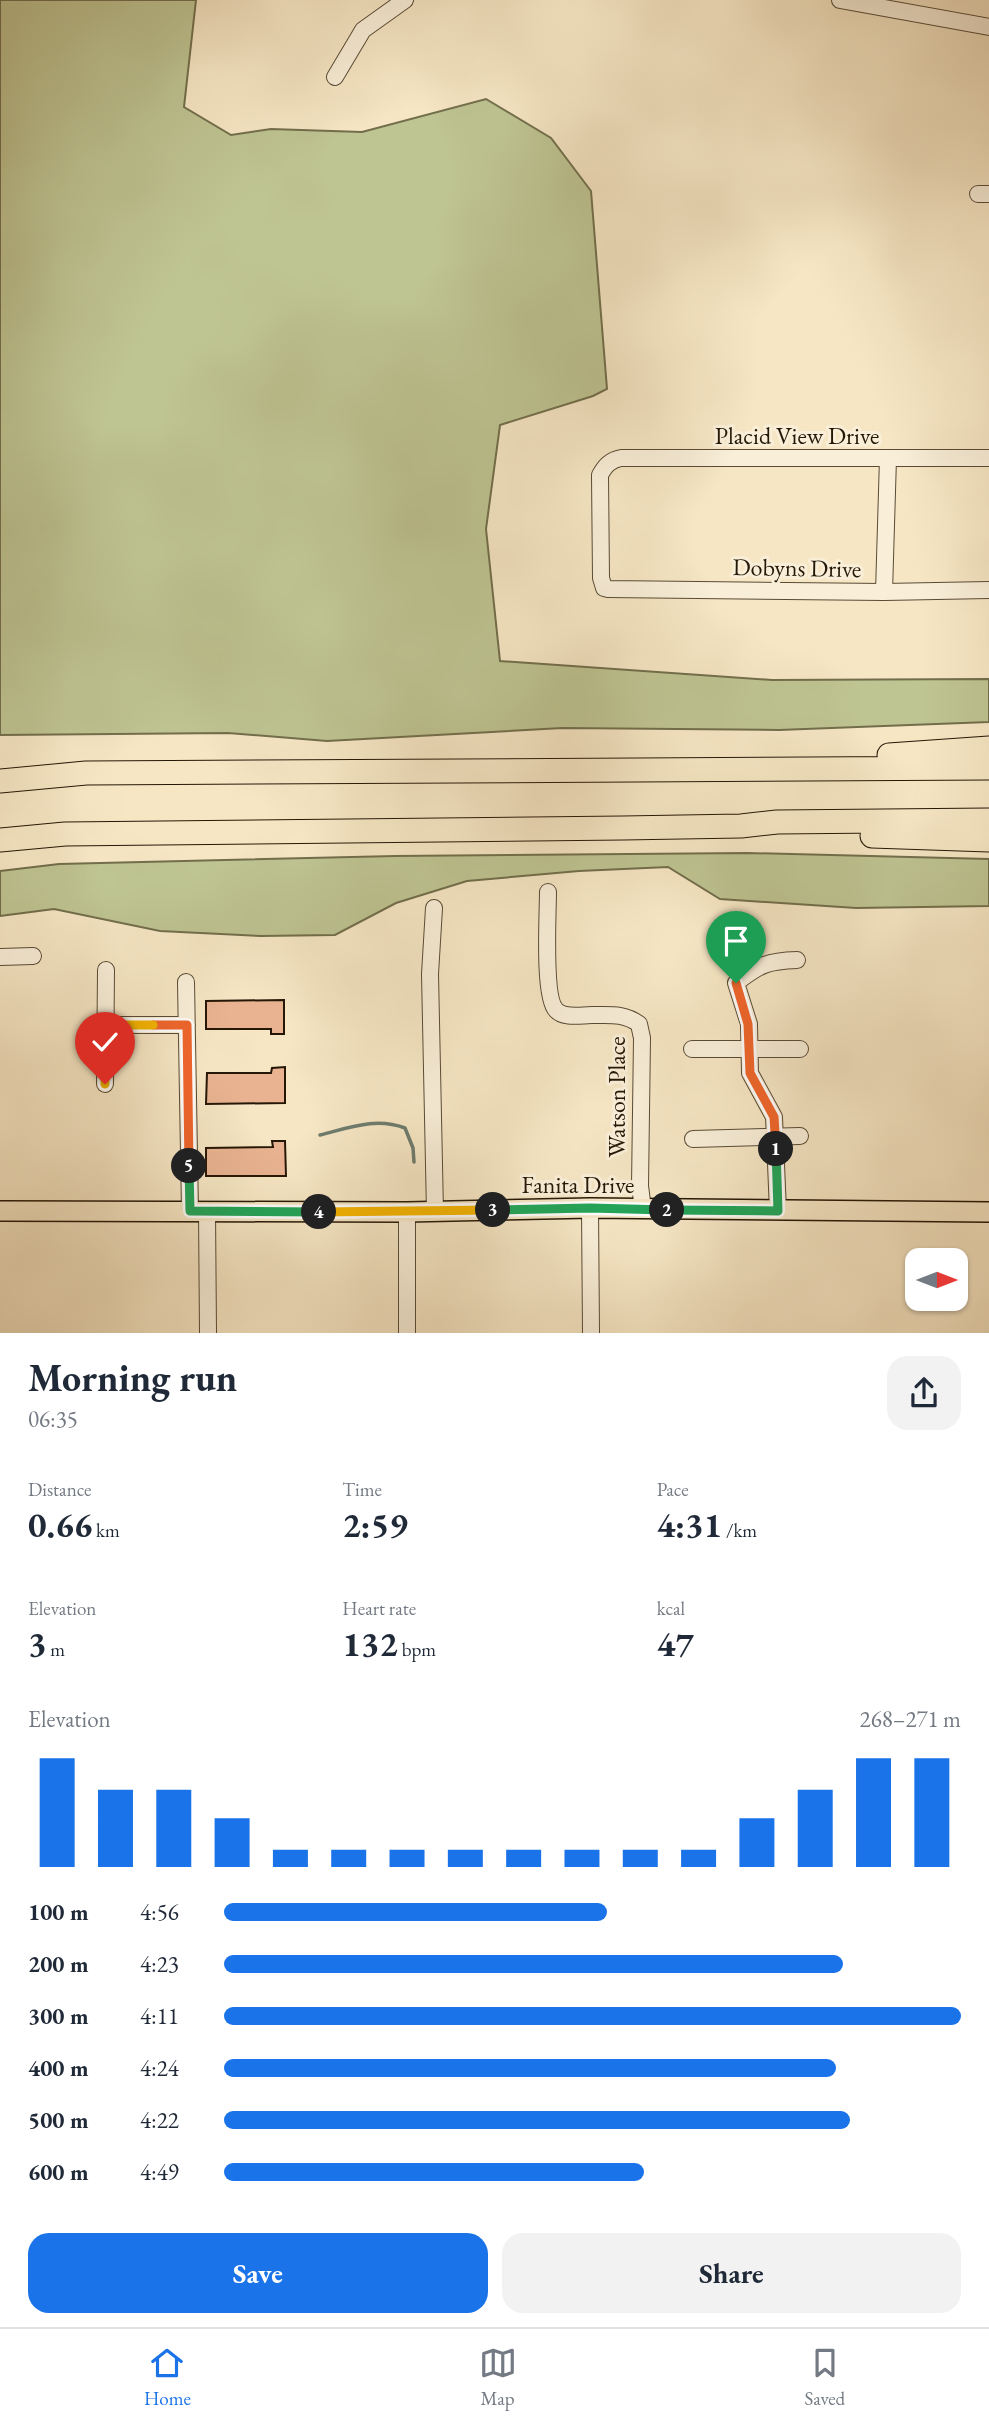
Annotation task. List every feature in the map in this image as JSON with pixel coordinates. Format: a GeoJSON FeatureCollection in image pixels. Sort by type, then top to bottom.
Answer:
{"type":"FeatureCollection","features":[{"type":"Feature","properties":{"kind":"highway"},"geometry":{"type":"LineString","coordinates":[[663,770],[989,748]]}},
{"type":"Feature","properties":{"kind":"highway"},"geometry":{"type":"LineString","coordinates":[[0,781],[86,773],[989,768]]}},
{"type":"Feature","properties":{"kind":"highway"},"geometry":{"type":"LineString","coordinates":[[0,840],[65,834],[741,826],[777,822],[989,820]]}},
{"type":"Feature","properties":{"kind":"highway"},"geometry":{"type":"LineString","coordinates":[[741,826],[754,831],[989,840]]}},
{"type":"Feature","properties":{"kind":"main road","name":"Fanita Drive"},"geometry":{"type":"LineString","coordinates":[[0,1211],[435,1212],[590,1208],[989,1212]]}},
{"type":"Feature","properties":{"kind":"street"},"geometry":{"type":"LineString","coordinates":[[335,77],[363,30],[405,0]]}},
{"type":"Feature","properties":{"kind":"street"},"geometry":{"type":"LineString","coordinates":[[840,0],[989,27]]}},
{"type":"Feature","properties":{"kind":"street"},"geometry":{"type":"LineString","coordinates":[[884,592],[888,458]]}},
{"type":"Feature","properties":{"kind":"street","name":"Placid View Drive"},"geometry":{"type":"LineString","coordinates":[[604,588],[601,578],[600,475],[613,460],[989,458]]}},
{"type":"Feature","properties":{"kind":"street","name":"Dobyns Drive"},"geometry":{"type":"LineString","coordinates":[[604,588],[884,592],[989,590]]}},
{"type":"Feature","properties":{"kind":"street","name":"Watson Place"},"geometry":{"type":"LineString","coordinates":[[548,892],[548,984],[550,1002],[556,1011],[568,1016],[620,1014],[639,1024],[642,1038],[640,1186],[643,1209]]}},
{"type":"Feature","properties":{"kind":"street"},"geometry":{"type":"LineString","coordinates":[[434,908],[430,974],[435,1212]]}},
{"type":"Feature","properties":{"kind":"street"},"geometry":{"type":"LineString","coordinates":[[0,957],[33,956]]}},
{"type":"Feature","properties":{"kind":"street"},"geometry":{"type":"LineString","coordinates":[[778,1211],[774,1117],[750,1073],[748,1024],[736,983],[758,966],[772,961],[797,960]]}},
{"type":"Feature","properties":{"kind":"street"},"geometry":{"type":"LineString","coordinates":[[105,1084],[106,970]]}},
{"type":"Feature","properties":{"kind":"street"},"geometry":{"type":"LineString","coordinates":[[186,982],[198,1211],[208,1333]]}},
{"type":"Feature","properties":{"kind":"street"},"geometry":{"type":"LineString","coordinates":[[106,1025],[187,1025]]}},
{"type":"Feature","properties":{"kind":"street"},"geometry":{"type":"LineString","coordinates":[[692,1049],[800,1049]]}},
{"type":"Feature","properties":{"kind":"street"},"geometry":{"type":"LineString","coordinates":[[693,1139],[800,1136]]}},
{"type":"Feature","properties":{"kind":"street"},"geometry":{"type":"LineString","coordinates":[[590,1208],[591,1333]]}},
{"type":"Feature","properties":{"kind":"street"},"geometry":{"type":"LineString","coordinates":[[407,1212],[407,1333]]}},
{"type":"Feature","properties":{"kind":"green space"},"geometry":{"type":"Polygon","coordinates":[[[0,0],[196,0],[184,107],[231,135],[271,129],[362,132],[486,99],[551,138],[591,191],[607,389],[593,396],[500,425],[486,529],[500,661],[772,680],[989,679],[989,722],[779,730],[562,728],[327,741],[228,733],[0,735],[0,0]]]}},
{"type":"Feature","properties":{"kind":"green space"},"geometry":{"type":"Polygon","coordinates":[[[748,853],[989,859],[989,906],[856,908],[720,899],[668,867],[579,871],[467,881],[396,903],[335,935],[261,936],[160,931],[54,909],[0,916],[0,871],[59,864],[395,856],[748,853]]]}},
{"type":"Feature","properties":{"kind":"building"},"geometry":{"type":"Polygon","coordinates":[[[284,1000],[284,1034],[271,1034],[271,1029],[206,1029],[206,1001],[284,1000]]]}},
{"type":"Feature","properties":{"kind":"building"},"geometry":{"type":"Polygon","coordinates":[[[285,1067],[285,1103],[206,1104],[207,1073],[271,1073],[272,1068],[285,1067]]]}},
{"type":"Feature","properties":{"kind":"building"},"geometry":{"type":"Polygon","coordinates":[[[272,1141],[285,1141],[286,1176],[206,1176],[206,1148],[273,1147],[272,1141]]]}},
{"type":"Feature","properties":{"kind":"waterway"},"geometry":{"type":"LineString","coordinates":[[320,1135],[383,1123],[405,1128],[413,1148],[414,1162]]}},
{"type":"Feature","properties":{"kind":"route"},"geometry":{"type":"LineString","coordinates":[[105,1084],[106,1025],[187,1025],[190,1211],[435,1212],[590,1208],[778,1211],[774,1117],[750,1073],[748,1024],[736,983]]}}]}
